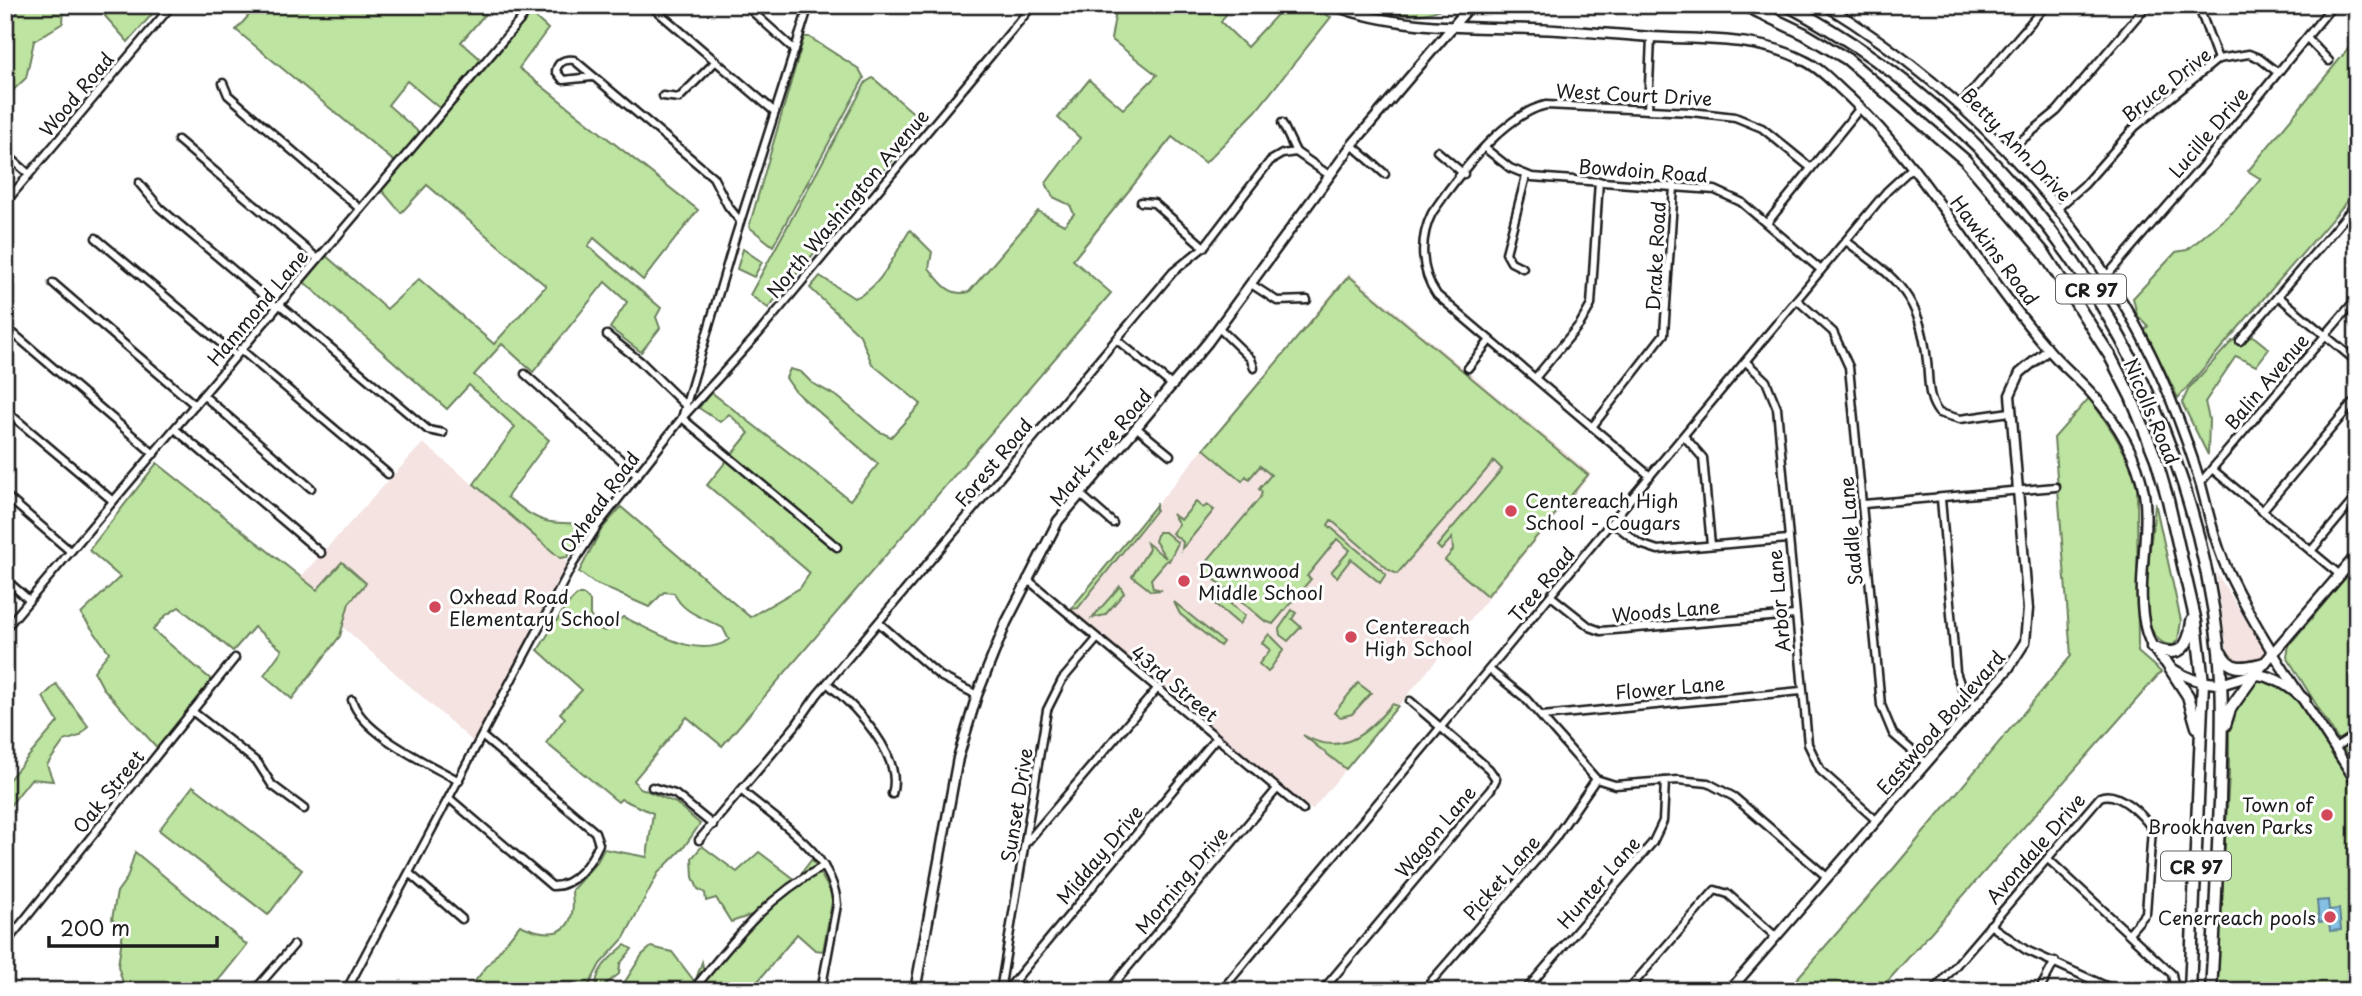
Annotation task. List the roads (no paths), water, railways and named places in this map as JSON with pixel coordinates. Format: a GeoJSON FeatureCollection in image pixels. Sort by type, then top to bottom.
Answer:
{"type":"FeatureCollection","features":[{"type":"Feature","properties":{"kind":"highway","name":"Nicolls Road"},"geometry":{"type":"LineString","coordinates":[[1744,5],[1847,59],[1882,86],[1965,160],[2044,253],[2110,356],[2141,421],[2165,490],[2193,610],[2203,682],[2190,991]]}},
{"type":"Feature","properties":{"kind":"highway","name":"Nicolls Road"},"geometry":{"type":"LineString","coordinates":[[1787,5],[1831,29],[1870,56],[1926,99],[1979,147],[2048,228],[2095,295],[2146,384],[2171,447],[2200,550],[2222,684],[2211,991]]}},
{"type":"Feature","properties":{"kind":"highway"},"geometry":{"type":"LineString","coordinates":[[2152,647],[2171,653],[2184,647],[2190,637],[2193,610]]}},
{"type":"Feature","properties":{"kind":"highway"},"geometry":{"type":"LineString","coordinates":[[2218,648],[2225,660],[2236,668],[2265,663]]}},
{"type":"Feature","properties":{"kind":"highway"},"geometry":{"type":"LineString","coordinates":[[2166,662],[2188,696],[2200,742]]}},
{"type":"Feature","properties":{"kind":"highway"},"geometry":{"type":"LineString","coordinates":[[2222,735],[2230,709],[2255,674]]}},
{"type":"Feature","properties":{"kind":"main road"},"geometry":{"type":"LineString","coordinates":[[2255,674],[2357,555]]}},
{"type":"Feature","properties":{"kind":"main road"},"geometry":{"type":"LineString","coordinates":[[2255,674],[2267,675],[2288,685],[2305,700]]}},
{"type":"Feature","properties":{"kind":"main road","name":"Hawkins Road"},"geometry":{"type":"LineString","coordinates":[[2203,682],[2222,684],[2255,674]]}},
{"type":"Feature","properties":{"kind":"street","name":"Wood Road"},"geometry":{"type":"LineString","coordinates":[[5,203],[172,5]]}},
{"type":"Feature","properties":{"kind":"street","name":"Hammond Lane"},"geometry":{"type":"LineString","coordinates":[[5,629],[533,5]]}},
{"type":"Feature","properties":{"kind":"street"},"geometry":{"type":"LineString","coordinates":[[650,5],[775,113]]}},
{"type":"Feature","properties":{"kind":"street"},"geometry":{"type":"LineString","coordinates":[[745,5],[796,50]]}},
{"type":"Feature","properties":{"kind":"street","name":"Oxhead Road"},"geometry":{"type":"LineString","coordinates":[[346,991],[573,564],[598,525],[682,418],[740,221],[809,5]]}},
{"type":"Feature","properties":{"kind":"street","name":"North Washington Avenue"},"geometry":{"type":"LineString","coordinates":[[682,418],[759,333],[1033,5]]}},
{"type":"Feature","properties":{"kind":"street","name":"Hawkins Road"},"geometry":{"type":"LineString","coordinates":[[1332,5],[1376,17],[1453,26],[1737,40],[1805,60],[1860,108],[1900,148],[2048,350],[2106,410],[2131,449],[2139,468],[2147,539],[2140,599],[2143,629],[2152,647],[2166,662],[2184,675],[2203,682]]}},
{"type":"Feature","properties":{"kind":"street","name":"Mark Tree Road"},"geometry":{"type":"LineString","coordinates":[[915,991],[958,758],[977,695],[1027,579],[1058,521],[1079,493],[1173,386],[1352,145],[1472,5]]}},
{"type":"Feature","properties":{"kind":"street"},"geometry":{"type":"LineString","coordinates":[[1960,105],[2046,5]]}},
{"type":"Feature","properties":{"kind":"street"},"geometry":{"type":"LineString","coordinates":[[2007,152],[2056,111],[2147,5]]}},
{"type":"Feature","properties":{"kind":"street"},"geometry":{"type":"LineString","coordinates":[[2199,5],[2218,60]]}},
{"type":"Feature","properties":{"kind":"street","name":"Lucille Drive"},"geometry":{"type":"LineString","coordinates":[[2105,278],[2202,166],[2333,5]]}},
{"type":"Feature","properties":{"kind":"street","name":"Betty Ann Drive"},"geometry":{"type":"LineString","coordinates":[[1829,6],[1890,48],[1960,105],[2058,208],[2105,278],[2158,372],[2200,483],[2227,570],[2275,652]]}},
{"type":"Feature","properties":{"kind":"street"},"geometry":{"type":"LineString","coordinates":[[1648,110],[1651,37]]}},
{"type":"Feature","properties":{"kind":"street"},"geometry":{"type":"LineString","coordinates":[[2307,38],[2329,61]]}},
{"type":"Feature","properties":{"kind":"street","name":"Bruce Drive"},"geometry":{"type":"LineString","coordinates":[[2058,208],[2084,185],[2135,127],[2218,60],[2249,54],[2269,64],[2277,72]]}},
{"type":"Feature","properties":{"kind":"street"},"geometry":{"type":"LineString","coordinates":[[592,77],[563,80],[556,71],[557,66],[563,61],[574,60],[713,177],[728,206],[740,221]]}},
{"type":"Feature","properties":{"kind":"street"},"geometry":{"type":"LineString","coordinates":[[663,96],[679,98],[716,61]]}},
{"type":"Feature","properties":{"kind":"street"},"geometry":{"type":"LineString","coordinates":[[223,83],[228,94],[360,209]]}},
{"type":"Feature","properties":{"kind":"street","name":"West Court Drive"},"geometry":{"type":"LineString","coordinates":[[1650,477],[1437,295],[1424,267],[1424,242],[1429,220],[1464,174],[1515,119],[1534,108],[1558,104],[1720,114],[1746,121],[1778,139],[1811,167]]}},
{"type":"Feature","properties":{"kind":"street"},"geometry":{"type":"LineString","coordinates":[[1767,223],[1860,108]]}},
{"type":"Feature","properties":{"kind":"street"},"geometry":{"type":"LineString","coordinates":[[1282,122],[1296,152],[1329,175]]}},
{"type":"Feature","properties":{"kind":"street"},"geometry":{"type":"LineString","coordinates":[[178,140],[318,259]]}},
{"type":"Feature","properties":{"kind":"street"},"geometry":{"type":"LineString","coordinates":[[1352,145],[1385,174]]}},
{"type":"Feature","properties":{"kind":"street"},"geometry":{"type":"LineString","coordinates":[[1486,149],[1526,176],[1507,243],[1508,258],[1522,268]]}},
{"type":"Feature","properties":{"kind":"street"},"geometry":{"type":"LineString","coordinates":[[1437,150],[1464,174]]}},
{"type":"Feature","properties":{"kind":"street","name":"Forest Road"},"geometry":{"type":"LineString","coordinates":[[699,841],[1173,272],[1204,247],[1270,161],[1282,153],[1296,152]]}},
{"type":"Feature","properties":{"kind":"street"},"geometry":{"type":"LineString","coordinates":[[5,153],[29,174]]}},
{"type":"Feature","properties":{"kind":"street","name":"Tree Road"},"geometry":{"type":"LineString","coordinates":[[1221,991],[1887,191],[1913,167]]}},
{"type":"Feature","properties":{"kind":"street","name":"Bowdoin Road"},"geometry":{"type":"LineString","coordinates":[[1526,176],[1697,187],[1725,194],[1767,223],[1821,270]]}},
{"type":"Feature","properties":{"kind":"street"},"geometry":{"type":"LineString","coordinates":[[1536,377],[1580,324],[1591,305],[1595,278],[1598,181]]}},
{"type":"Feature","properties":{"kind":"street"},"geometry":{"type":"LineString","coordinates":[[139,183],[160,208],[428,430],[443,433]]}},
{"type":"Feature","properties":{"kind":"street","name":"Drake Road"},"geometry":{"type":"LineString","coordinates":[[1592,427],[1664,334],[1674,187]]}},
{"type":"Feature","properties":{"kind":"street"},"geometry":{"type":"LineString","coordinates":[[1141,202],[1154,203],[1204,247]]}},
{"type":"Feature","properties":{"kind":"street"},"geometry":{"type":"LineString","coordinates":[[2239,341],[2357,203]]}},
{"type":"Feature","properties":{"kind":"street"},"geometry":{"type":"LineString","coordinates":[[96,238],[388,474]]}},
{"type":"Feature","properties":{"kind":"street"},"geometry":{"type":"LineString","coordinates":[[1846,241],[1899,285],[1914,304],[1923,328],[1930,395],[1939,413],[1960,419],[2010,412]]}},
{"type":"Feature","properties":{"kind":"street"},"geometry":{"type":"LineString","coordinates":[[53,283],[195,405]]}},
{"type":"Feature","properties":{"kind":"street"},"geometry":{"type":"LineString","coordinates":[[1251,284],[1277,301],[1307,300]]}},
{"type":"Feature","properties":{"kind":"street"},"geometry":{"type":"LineString","coordinates":[[2278,296],[2357,362]]}},
{"type":"Feature","properties":{"kind":"street","name":"Balin Avenue"},"geometry":{"type":"LineString","coordinates":[[2200,483],[2357,298]]}},
{"type":"Feature","properties":{"kind":"street","name":"Saddle Lane"},"geometry":{"type":"LineString","coordinates":[[1797,300],[1833,332],[1846,359],[1864,504],[1884,717],[1894,734],[1925,762]]}},
{"type":"Feature","properties":{"kind":"street"},"geometry":{"type":"LineString","coordinates":[[1218,327],[1251,359],[1254,368]]}},
{"type":"Feature","properties":{"kind":"street"},"geometry":{"type":"LineString","coordinates":[[14,334],[154,454]]}},
{"type":"Feature","properties":{"kind":"street"},"geometry":{"type":"LineString","coordinates":[[607,335],[640,360],[686,406]]}},
{"type":"Feature","properties":{"kind":"street"},"geometry":{"type":"LineString","coordinates":[[1117,340],[1173,386]]}},
{"type":"Feature","properties":{"kind":"street"},"geometry":{"type":"LineString","coordinates":[[1468,368],[1490,340]]}},
{"type":"Feature","properties":{"kind":"street","name":"Eastwood Boulevard"},"geometry":{"type":"LineString","coordinates":[[1729,991],[2017,657],[2027,634],[2027,596],[2016,491],[2011,390],[2016,379],[2048,350]]}},
{"type":"Feature","properties":{"kind":"street","name":"Arbor Lane"},"geometry":{"type":"LineString","coordinates":[[1746,362],[1766,381],[1776,400],[1808,744],[1815,763],[1876,820]]}},
{"type":"Feature","properties":{"kind":"street"},"geometry":{"type":"LineString","coordinates":[[525,374],[638,475]]}},
{"type":"Feature","properties":{"kind":"street"},"geometry":{"type":"LineString","coordinates":[[203,396],[311,488]]}},
{"type":"Feature","properties":{"kind":"street"},"geometry":{"type":"LineString","coordinates":[[2262,511],[2357,398]]}},
{"type":"Feature","properties":{"kind":"street"},"geometry":{"type":"LineString","coordinates":[[5,410],[113,501]]}},
{"type":"Feature","properties":{"kind":"street"},"geometry":{"type":"LineString","coordinates":[[682,418],[836,547]]}},
{"type":"Feature","properties":{"kind":"street"},"geometry":{"type":"LineString","coordinates":[[1137,428],[1170,455]]}},
{"type":"Feature","properties":{"kind":"street"},"geometry":{"type":"LineString","coordinates":[[175,429],[321,553]]}},
{"type":"Feature","properties":{"kind":"street"},"geometry":{"type":"LineString","coordinates":[[1684,436],[1703,458],[1711,544]]}},
{"type":"Feature","properties":{"kind":"street"},"geometry":{"type":"LineString","coordinates":[[2212,469],[2340,575]]}},
{"type":"Feature","properties":{"kind":"street"},"geometry":{"type":"LineString","coordinates":[[1864,504],[1941,499],[2056,486]]}},
{"type":"Feature","properties":{"kind":"street"},"geometry":{"type":"LineString","coordinates":[[1079,493],[1113,523]]}},
{"type":"Feature","properties":{"kind":"street"},"geometry":{"type":"LineString","coordinates":[[5,495],[71,551]]}},
{"type":"Feature","properties":{"kind":"street"},"geometry":{"type":"LineString","coordinates":[[2311,551],[2357,496]]}},
{"type":"Feature","properties":{"kind":"street"},"geometry":{"type":"LineString","coordinates":[[1941,499],[1956,672],[1962,690],[1977,706]]}},
{"type":"Feature","properties":{"kind":"street"},"geometry":{"type":"LineString","coordinates":[[1613,523],[1648,547],[1658,550],[1788,538]]}},
{"type":"Feature","properties":{"kind":"street"},"geometry":{"type":"LineString","coordinates":[[5,579],[29,600]]}},
{"type":"Feature","properties":{"kind":"street","name":"43rd Street"},"geometry":{"type":"LineString","coordinates":[[1027,579],[1303,810]]}},
{"type":"Feature","properties":{"kind":"street","name":"Woods Lane"},"geometry":{"type":"LineString","coordinates":[[1551,596],[1590,627],[1601,631],[1795,615]]}},
{"type":"Feature","properties":{"kind":"street"},"geometry":{"type":"LineString","coordinates":[[879,623],[940,676],[977,695]]}},
{"type":"Feature","properties":{"kind":"street","name":"Sunset Drive"},"geometry":{"type":"LineString","coordinates":[[1003,991],[1047,710],[1054,692],[1097,639]]}},
{"type":"Feature","properties":{"kind":"street"},"geometry":{"type":"LineString","coordinates":[[2275,652],[2357,783]]}},
{"type":"Feature","properties":{"kind":"street","name":"Oak Street"},"geometry":{"type":"LineString","coordinates":[[5,944],[235,658]]}},
{"type":"Feature","properties":{"kind":"street"},"geometry":{"type":"LineString","coordinates":[[1490,670],[1542,716],[1596,779],[1615,785],[1689,780],[1721,789],[1827,877]]}},
{"type":"Feature","properties":{"kind":"street"},"geometry":{"type":"LineString","coordinates":[[828,684],[861,714],[878,740],[894,772],[896,782],[892,793]]}},
{"type":"Feature","properties":{"kind":"street"},"geometry":{"type":"LineString","coordinates":[[1026,844],[1157,689]]}},
{"type":"Feature","properties":{"kind":"street","name":"Flower Lane"},"geometry":{"type":"LineString","coordinates":[[1542,716],[1801,691]]}},
{"type":"Feature","properties":{"kind":"street"},"geometry":{"type":"LineString","coordinates":[[352,700],[358,715],[397,746],[459,781]]}},
{"type":"Feature","properties":{"kind":"street","name":"Wagon Lane"},"geometry":{"type":"LineString","coordinates":[[1322,991],[1494,785],[1493,773],[1410,701]]}},
{"type":"Feature","properties":{"kind":"street"},"geometry":{"type":"LineString","coordinates":[[192,711],[258,763],[272,785],[304,809]]}},
{"type":"Feature","properties":{"kind":"street"},"geometry":{"type":"LineString","coordinates":[[450,799],[552,886],[562,886],[584,867],[599,844],[595,832],[483,737]]}},
{"type":"Feature","properties":{"kind":"street","name":"Midday Drive"},"geometry":{"type":"LineString","coordinates":[[1003,991],[1216,738]]}},
{"type":"Feature","properties":{"kind":"street"},"geometry":{"type":"LineString","coordinates":[[2335,748],[2351,738]]}},
{"type":"Feature","properties":{"kind":"street","name":"Picket Lane"},"geometry":{"type":"LineString","coordinates":[[1423,991],[1553,841],[1596,779]]}},
{"type":"Feature","properties":{"kind":"street","name":"Hunter Lane"},"geometry":{"type":"LineString","coordinates":[[1525,991],[1653,842],[1663,821],[1665,781]]}},
{"type":"Feature","properties":{"kind":"street"},"geometry":{"type":"LineString","coordinates":[[652,787],[683,799],[713,825]]}},
{"type":"Feature","properties":{"kind":"street","name":"Morning Drive"},"geometry":{"type":"LineString","coordinates":[[1108,991],[1278,789]]}},
{"type":"Feature","properties":{"kind":"street"},"geometry":{"type":"LineString","coordinates":[[742,791],[811,850],[824,866],[836,890],[837,905],[821,991]]}},
{"type":"Feature","properties":{"kind":"street","name":"Avondale Drive"},"geometry":{"type":"LineString","coordinates":[[1934,991],[2100,797],[2106,794],[2117,797],[2152,829],[2146,913],[2129,933]]}},
{"type":"Feature","properties":{"kind":"street"},"geometry":{"type":"LineString","coordinates":[[2048,859],[2172,974],[2174,985],[2170,991]]}},
{"type":"Feature","properties":{"kind":"street"},"geometry":{"type":"LineString","coordinates":[[692,991],[763,907],[794,883],[824,866]]}},
{"type":"Feature","properties":{"kind":"street"},"geometry":{"type":"LineString","coordinates":[[410,874],[462,919]]}},
{"type":"Feature","properties":{"kind":"street"},"geometry":{"type":"LineString","coordinates":[[1627,991],[1715,890],[1728,894],[1775,936]]}},
{"type":"Feature","properties":{"kind":"street"},"geometry":{"type":"LineString","coordinates":[[1990,925],[2016,944],[2117,991]]}},
{"type":"Feature","properties":{"kind":"street"},"geometry":{"type":"LineString","coordinates":[[254,991],[293,945]]}},
{"type":"Feature","properties":{"kind":"street"},"geometry":{"type":"LineString","coordinates":[[2039,991],[2055,961]]}},
{"type":"Feature","properties":{"kind":"water"},"geometry":{"type":"Polygon","coordinates":[[[2328,900],[2329,910],[2339,909],[2341,930],[2330,931],[2329,921],[2319,922],[2317,901],[2328,900]]]}},
{"type":"Feature","properties":{"kind":"place","name":"Centereach High School - Cougars"},"geometry":{"type":"Point","coordinates":[1511,511]}},
{"type":"Feature","properties":{"kind":"place","name":"Dawnwood Middle School"},"geometry":{"type":"Point","coordinates":[1184,581]}},
{"type":"Feature","properties":{"kind":"place","name":"Oxhead Road Elementary School"},"geometry":{"type":"Point","coordinates":[435,607]}},
{"type":"Feature","properties":{"kind":"place","name":"Centereach High School"},"geometry":{"type":"Point","coordinates":[1351,637]}},
{"type":"Feature","properties":{"kind":"place","name":"Town of Brookhaven Parks"},"geometry":{"type":"Point","coordinates":[2327,815]}},
{"type":"Feature","properties":{"kind":"place","name":"Cenerreach pools"},"geometry":{"type":"Point","coordinates":[2330,917]}}]}
